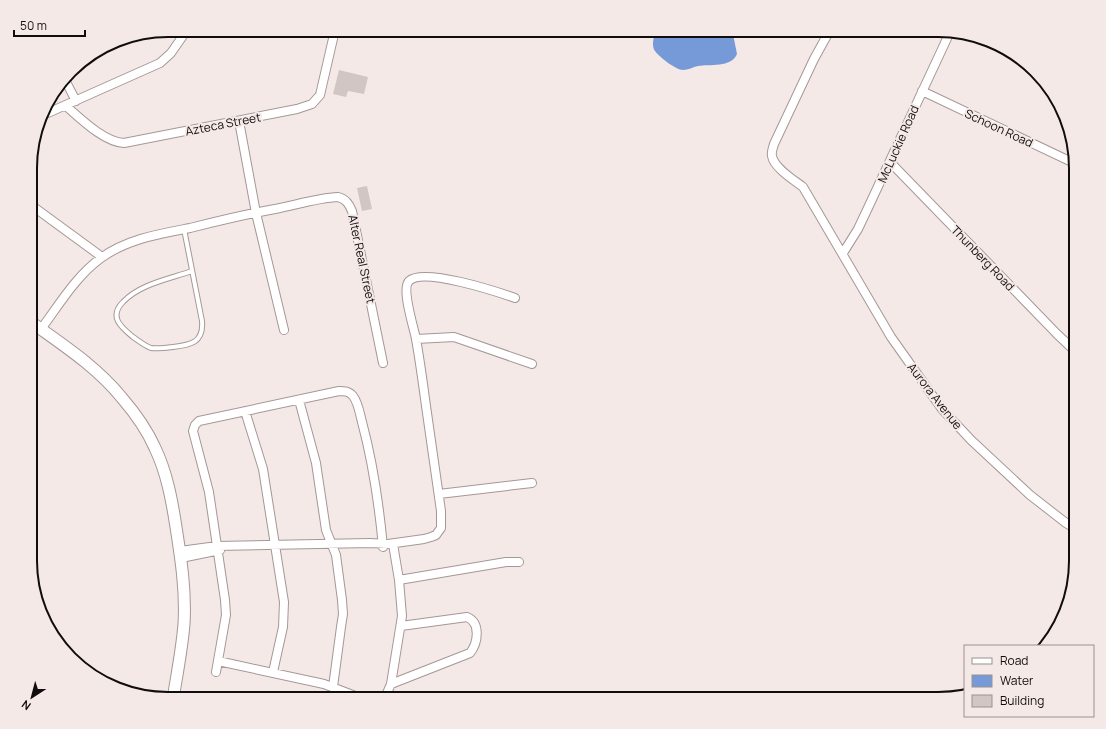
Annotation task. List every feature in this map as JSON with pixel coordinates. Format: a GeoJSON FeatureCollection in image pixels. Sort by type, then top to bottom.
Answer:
{"type":"FeatureCollection","features":[{"type":"Feature","properties":{"kind":"street"},"geometry":{"type":"LineString","coordinates":[[50,112],[160,63],[171,53],[179,37]]}},
{"type":"Feature","properties":{"kind":"street","name":"Azteca Street"},"geometry":{"type":"LineString","coordinates":[[66,106],[88,125],[118,143],[124,144],[297,109],[312,104],[317,100],[322,89],[333,37]]}},
{"type":"Feature","properties":{"kind":"street","name":"Aurora Avenue"},"geometry":{"type":"LineString","coordinates":[[826,37],[814,59],[774,144],[772,157],[778,167],[803,186],[891,338],[942,409],[971,440],[1030,495],[1069,525]]}},
{"type":"Feature","properties":{"kind":"street","name":"McLuckie Road"},"geometry":{"type":"LineString","coordinates":[[843,254],[858,229],[948,37]]}},
{"type":"Feature","properties":{"kind":"street"},"geometry":{"type":"LineString","coordinates":[[68,85],[76,101]]}},
{"type":"Feature","properties":{"kind":"street","name":"Schoon Road"},"geometry":{"type":"LineString","coordinates":[[922,91],[1069,161]]}},
{"type":"Feature","properties":{"kind":"street"},"geometry":{"type":"LineString","coordinates":[[239,121],[256,212],[284,330]]}},
{"type":"Feature","properties":{"kind":"street","name":"Thunberg Road"},"geometry":{"type":"LineString","coordinates":[[890,162],[1069,345]]}},
{"type":"Feature","properties":{"kind":"street","name":"Alter Real Street"},"geometry":{"type":"LineString","coordinates":[[41,329],[89,267],[102,257],[135,240],[256,212],[334,197],[341,198],[348,203],[352,211],[384,363]]}},
{"type":"Feature","properties":{"kind":"street"},"geometry":{"type":"LineString","coordinates":[[37,210],[102,257]]}},
{"type":"Feature","properties":{"kind":"street"},"geometry":{"type":"LineString","coordinates":[[180,554],[218,548],[333,547],[387,544],[424,540],[436,535],[441,528],[442,523],[416,339],[406,293],[407,284],[413,278],[423,277],[454,280],[515,298]]}},
{"type":"Feature","properties":{"kind":"street"},"geometry":{"type":"LineString","coordinates":[[37,326],[88,364],[106,380],[131,409],[156,449],[171,497],[180,554],[185,601],[184,625],[174,692]]}},
{"type":"Feature","properties":{"kind":"street"},"geometry":{"type":"LineString","coordinates":[[416,339],[454,337],[532,364]]}},
{"type":"Feature","properties":{"kind":"street"},"geometry":{"type":"LineString","coordinates":[[216,672],[226,614],[209,492],[195,437],[194,428],[196,423],[204,418],[344,391],[351,393],[354,397],[374,468],[387,544],[399,580],[402,616],[391,684],[388,692]]}},
{"type":"Feature","properties":{"kind":"street"},"geometry":{"type":"LineString","coordinates":[[299,400],[316,463],[327,536],[333,547],[342,600],[343,614],[333,687]]}},
{"type":"Feature","properties":{"kind":"street"},"geometry":{"type":"LineString","coordinates":[[245,411],[263,469],[284,602],[284,614],[273,672]]}},
{"type":"Feature","properties":{"kind":"street"},"geometry":{"type":"LineString","coordinates":[[438,494],[532,483]]}},
{"type":"Feature","properties":{"kind":"street"},"geometry":{"type":"LineString","coordinates":[[399,580],[506,562],[519,562]]}},
{"type":"Feature","properties":{"kind":"street"},"geometry":{"type":"LineString","coordinates":[[391,684],[470,653],[475,644],[477,632],[473,621],[467,617],[401,626]]}},
{"type":"Feature","properties":{"kind":"street"},"geometry":{"type":"LineString","coordinates":[[218,661],[318,682],[346,692]]}},
{"type":"Feature","properties":{"kind":"lane"},"geometry":{"type":"LineString","coordinates":[[184,229],[203,325],[203,330],[197,340],[188,345],[151,348],[121,327],[118,322],[117,312],[119,306],[128,297],[154,284],[192,271]]}},
{"type":"Feature","properties":{"kind":"water"},"geometry":{"type":"Polygon","coordinates":[[[654,37],[734,37],[737,54],[730,62],[698,66],[683,70],[663,59],[654,49],[654,37]]]}},
{"type":"Feature","properties":{"kind":"building"},"geometry":{"type":"Polygon","coordinates":[[[339,70],[368,77],[364,94],[348,91],[346,97],[333,94],[339,70]]]}},
{"type":"Feature","properties":{"kind":"building"},"geometry":{"type":"Polygon","coordinates":[[[367,186],[372,209],[362,211],[357,188],[367,186]]]}}]}
